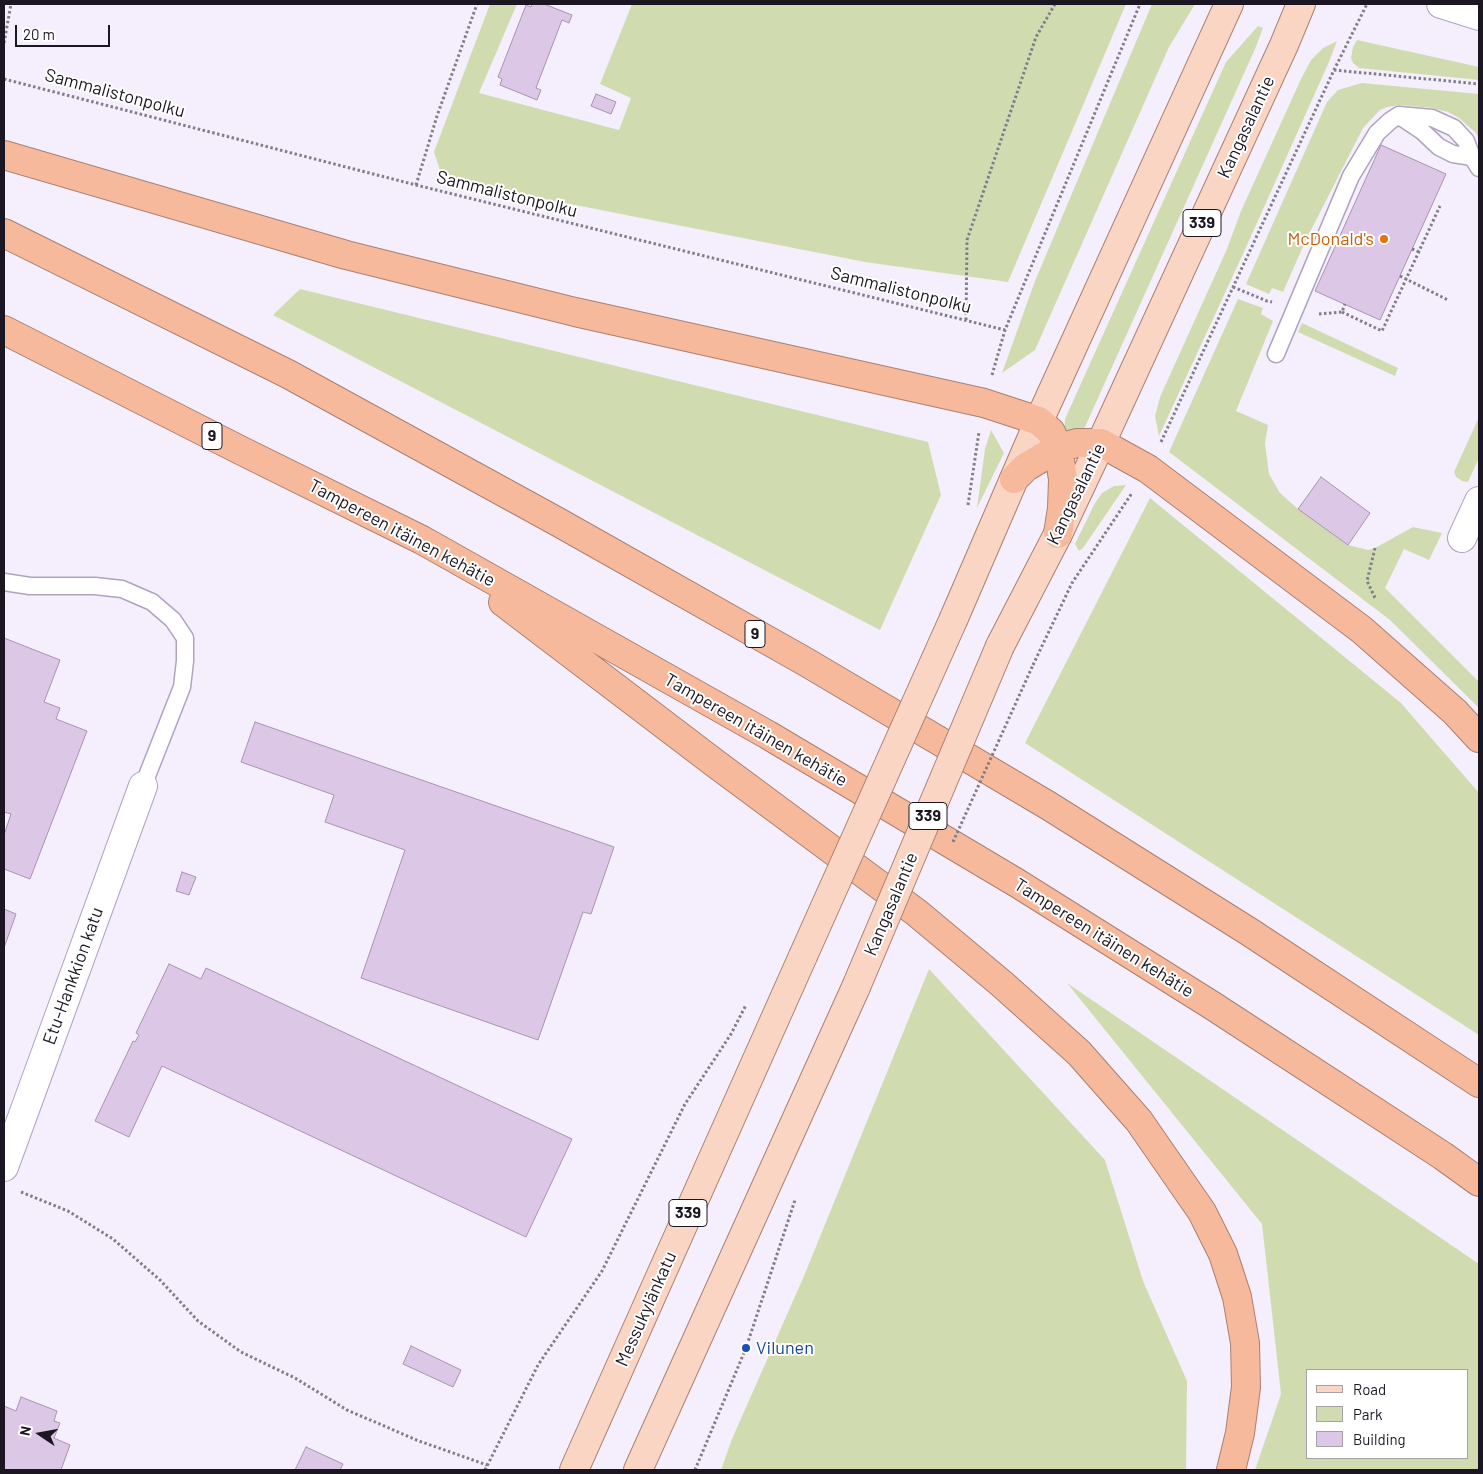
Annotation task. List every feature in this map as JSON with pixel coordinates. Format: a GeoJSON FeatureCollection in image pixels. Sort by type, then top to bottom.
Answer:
{"type":"FeatureCollection","features":[{"type":"Feature","properties":{"kind":"highway"},"geometry":{"type":"LineString","coordinates":[[4,155],[375,262],[575,312],[984,403],[1039,421],[1051,432],[1058,448],[1063,479],[1062,508],[1058,534]]}},
{"type":"Feature","properties":{"kind":"highway","name":"9"},"geometry":{"type":"LineString","coordinates":[[4,232],[288,374],[558,522],[806,662],[1083,827],[1248,931],[1479,1083]]}},
{"type":"Feature","properties":{"kind":"highway","name":"Tampereen itäinen kehätie"},"geometry":{"type":"LineString","coordinates":[[4,330],[422,540],[768,735],[1017,883],[1213,1006],[1479,1182]]}},
{"type":"Feature","properties":{"kind":"highway"},"geometry":{"type":"LineString","coordinates":[[1014,479],[1026,467],[1058,448],[1077,443],[1101,443],[1148,469],[1362,630],[1455,712],[1479,738]]}},
{"type":"Feature","properties":{"kind":"highway"},"geometry":{"type":"LineString","coordinates":[[422,540],[716,764],[917,913],[1002,984],[1080,1053],[1139,1121],[1202,1212],[1223,1254],[1237,1297],[1245,1343],[1246,1387],[1240,1433],[1231,1470]]}},
{"type":"Feature","properties":{"kind":"main road","name":"339"},"geometry":{"type":"LineString","coordinates":[[1014,479],[1229,4]]}},
{"type":"Feature","properties":{"kind":"main road","name":"Kangasalantie"},"geometry":{"type":"LineString","coordinates":[[638,1470],[856,987],[1000,646],[1058,534],[1101,443],[1284,45],[1301,4]]}},
{"type":"Feature","properties":{"kind":"main road","name":"Messukylänkatu"},"geometry":{"type":"LineString","coordinates":[[574,1470],[954,618],[1014,479]]}},
{"type":"Feature","properties":{"kind":"street"},"geometry":{"type":"LineString","coordinates":[[1441,4],[1479,16]]}},
{"type":"Feature","properties":{"kind":"street"},"geometry":{"type":"LineString","coordinates":[[1462,538],[1479,501]]}},
{"type":"Feature","properties":{"kind":"street","name":"Etu-Hankkion katu"},"geometry":{"type":"LineString","coordinates":[[8,1178],[143,786]]}},
{"type":"Feature","properties":{"kind":"lane"},"geometry":{"type":"LineString","coordinates":[[1399,115],[1422,131],[1438,147],[1475,163]]}},
{"type":"Feature","properties":{"kind":"lane"},"geometry":{"type":"LineString","coordinates":[[1276,354],[1351,176],[1377,133],[1399,115],[1432,118],[1454,128],[1466,141],[1475,163]]}},
{"type":"Feature","properties":{"kind":"lane"},"geometry":{"type":"LineString","coordinates":[[4,582],[30,586],[95,586],[122,589],[152,602],[173,620],[185,638],[182,687],[143,786]]}},
{"type":"Feature","properties":{"kind":"path"},"geometry":{"type":"LineString","coordinates":[[4,43],[11,4]]}},
{"type":"Feature","properties":{"kind":"path"},"geometry":{"type":"LineString","coordinates":[[416,185],[437,116],[477,4]]}},
{"type":"Feature","properties":{"kind":"path"},"geometry":{"type":"LineString","coordinates":[[966,320],[967,240],[1036,37],[1055,4]]}},
{"type":"Feature","properties":{"kind":"path"},"geometry":{"type":"LineString","coordinates":[[967,510],[984,403],[1006,330],[1140,4]]}},
{"type":"Feature","properties":{"kind":"path"},"geometry":{"type":"LineString","coordinates":[[950,847],[1072,583],[1148,469],[1334,70],[1367,4]]}},
{"type":"Feature","properties":{"kind":"path"},"geometry":{"type":"LineString","coordinates":[[1334,70],[1479,84]]}},
{"type":"Feature","properties":{"kind":"path","name":"Sammalistonpolku"},"geometry":{"type":"LineString","coordinates":[[4,79],[416,185],[1006,330]]}},
{"type":"Feature","properties":{"kind":"path"},"geometry":{"type":"LineString","coordinates":[[1315,314],[1342,312],[1382,331],[1440,206]]}},
{"type":"Feature","properties":{"kind":"path"},"geometry":{"type":"LineString","coordinates":[[1412,249],[1419,252]]}},
{"type":"Feature","properties":{"kind":"path"},"geometry":{"type":"LineString","coordinates":[[1400,276],[1448,300]]}},
{"type":"Feature","properties":{"kind":"path"},"geometry":{"type":"LineString","coordinates":[[1232,287],[1266,301]]}},
{"type":"Feature","properties":{"kind":"path"},"geometry":{"type":"LineString","coordinates":[[1342,312],[1345,304]]}},
{"type":"Feature","properties":{"kind":"path"},"geometry":{"type":"LineString","coordinates":[[485,1470],[538,1366],[602,1271],[685,1104],[731,1034],[748,1000]]}},
{"type":"Feature","properties":{"kind":"path"},"geometry":{"type":"LineString","coordinates":[[8,1178],[68,1211],[112,1239],[160,1280],[198,1321],[241,1352],[295,1378],[347,1410],[419,1440],[487,1465]]}},
{"type":"Feature","properties":{"kind":"path"},"geometry":{"type":"LineString","coordinates":[[695,1470],[746,1348],[796,1199]]}},
{"type":"Feature","properties":{"kind":"green space"},"geometry":{"type":"Polygon","coordinates":[[[490,4],[517,4],[479,93],[619,130],[631,98],[600,84],[632,4],[1126,4],[1008,282],[865,262],[443,179],[434,152],[490,4]]]}},
{"type":"Feature","properties":{"kind":"green space"},"geometry":{"type":"Polygon","coordinates":[[[1152,4],[1195,4],[1169,47],[1035,350],[1002,373],[1035,281],[1152,4]]]}},
{"type":"Feature","properties":{"kind":"green space"},"geometry":{"type":"Polygon","coordinates":[[[1258,26],[1263,28],[1255,49],[1085,427],[1073,438],[1064,437],[1065,419],[1226,62],[1258,26]]]}},
{"type":"Feature","properties":{"kind":"green space"},"geometry":{"type":"Polygon","coordinates":[[[1357,40],[1479,67],[1479,80],[1359,68],[1353,63],[1351,58],[1353,47],[1357,40]]]}},
{"type":"Feature","properties":{"kind":"green space"},"geometry":{"type":"Polygon","coordinates":[[[1337,41],[1243,254],[1159,436],[1155,416],[1160,397],[1227,249],[1241,211],[1311,60],[1323,48],[1337,41]]]}},
{"type":"Feature","properties":{"kind":"green space"},"geometry":{"type":"Polygon","coordinates":[[[1362,83],[1479,94],[1479,139],[1476,133],[1459,118],[1448,112],[1432,108],[1401,105],[1380,110],[1363,128],[1305,242],[1283,292],[1272,288],[1269,294],[1246,284],[1327,102],[1338,90],[1362,83]]]}},
{"type":"Feature","properties":{"kind":"green space"},"geometry":{"type":"Polygon","coordinates":[[[300,289],[928,442],[941,495],[880,630],[273,315],[300,289]]]}},
{"type":"Feature","properties":{"kind":"green space"},"geometry":{"type":"Polygon","coordinates":[[[1238,299],[1263,308],[1261,314],[1273,321],[1236,411],[1268,425],[1265,443],[1269,474],[1280,493],[1298,509],[1348,545],[1368,550],[1413,527],[1442,533],[1429,560],[1404,549],[1385,588],[1479,682],[1479,708],[1390,620],[1169,452],[1238,299]]]}},
{"type":"Feature","properties":{"kind":"green space"},"geometry":{"type":"Polygon","coordinates":[[[1302,323],[1398,368],[1395,376],[1298,332],[1302,323]]]}},
{"type":"Feature","properties":{"kind":"green space"},"geometry":{"type":"Polygon","coordinates":[[[1479,417],[1479,458],[1468,482],[1462,481],[1456,477],[1454,472],[1479,417]]]}},
{"type":"Feature","properties":{"kind":"green space"},"geometry":{"type":"Polygon","coordinates":[[[991,430],[1004,453],[977,508],[985,449],[991,430]]]}},
{"type":"Feature","properties":{"kind":"green space"},"geometry":{"type":"Polygon","coordinates":[[[1126,485],[1083,548],[1079,551],[1075,544],[1095,503],[1102,493],[1114,486],[1126,485]]]}},
{"type":"Feature","properties":{"kind":"green space"},"geometry":{"type":"Polygon","coordinates":[[[1150,498],[1401,703],[1479,793],[1479,1035],[1025,743],[1150,498]]]}},
{"type":"Feature","properties":{"kind":"green space"},"geometry":{"type":"Polygon","coordinates":[[[929,969],[1105,1160],[1143,1281],[1187,1381],[1186,1470],[721,1470],[732,1439],[804,1276],[929,969]]]}},
{"type":"Feature","properties":{"kind":"green space"},"geometry":{"type":"Polygon","coordinates":[[[1067,983],[1479,1264],[1479,1470],[1255,1470],[1281,1394],[1262,1224],[1067,983]]]}},
{"type":"Feature","properties":{"kind":"building"},"geometry":{"type":"Polygon","coordinates":[[[532,4],[544,4],[572,15],[569,23],[562,20],[536,88],[541,90],[537,100],[500,85],[502,79],[498,77],[526,5],[531,7],[532,4]]]}},
{"type":"Feature","properties":{"kind":"building"},"geometry":{"type":"Polygon","coordinates":[[[596,94],[616,102],[611,114],[591,106],[596,94]]]}},
{"type":"Feature","properties":{"kind":"building"},"geometry":{"type":"Polygon","coordinates":[[[1381,145],[1446,174],[1380,320],[1315,291],[1381,145]]]}},
{"type":"Feature","properties":{"kind":"building"},"geometry":{"type":"Polygon","coordinates":[[[1321,477],[1370,513],[1348,545],[1298,509],[1321,477]]]}},
{"type":"Feature","properties":{"kind":"building"},"geometry":{"type":"Polygon","coordinates":[[[4,638],[60,660],[44,702],[60,708],[56,719],[87,731],[30,879],[4,869],[4,835],[11,814],[4,812],[4,638]]]}},
{"type":"Feature","properties":{"kind":"building"},"geometry":{"type":"Polygon","coordinates":[[[255,722],[614,847],[591,914],[583,912],[538,1040],[361,978],[405,850],[325,822],[334,795],[241,762],[255,722]]]}},
{"type":"Feature","properties":{"kind":"building"},"geometry":{"type":"Polygon","coordinates":[[[182,872],[196,877],[189,895],[176,891],[182,872]]]}},
{"type":"Feature","properties":{"kind":"building"},"geometry":{"type":"Polygon","coordinates":[[[4,909],[16,914],[4,948],[4,909]]]}},
{"type":"Feature","properties":{"kind":"building"},"geometry":{"type":"Polygon","coordinates":[[[169,964],[201,979],[206,968],[572,1139],[526,1237],[162,1066],[129,1137],[95,1121],[133,1041],[135,1042],[139,1035],[136,1033],[169,964]]]}},
{"type":"Feature","properties":{"kind":"building"},"geometry":{"type":"Polygon","coordinates":[[[411,1346],[461,1370],[453,1387],[403,1364],[411,1346]]]}},
{"type":"Feature","properties":{"kind":"building"},"geometry":{"type":"Polygon","coordinates":[[[21,1397],[57,1411],[54,1421],[60,1423],[54,1438],[70,1445],[61,1470],[4,1470],[4,1406],[16,1411],[21,1397]]]}},
{"type":"Feature","properties":{"kind":"building"},"geometry":{"type":"Polygon","coordinates":[[[306,1447],[343,1464],[340,1470],[295,1470],[306,1447]]]}},
{"type":"Feature","properties":{"kind":"place","name":"McDonald's"},"geometry":{"type":"Point","coordinates":[1384,239]}},
{"type":"Feature","properties":{"kind":"place","name":"Vilunen"},"geometry":{"type":"Point","coordinates":[746,1348]}}]}
